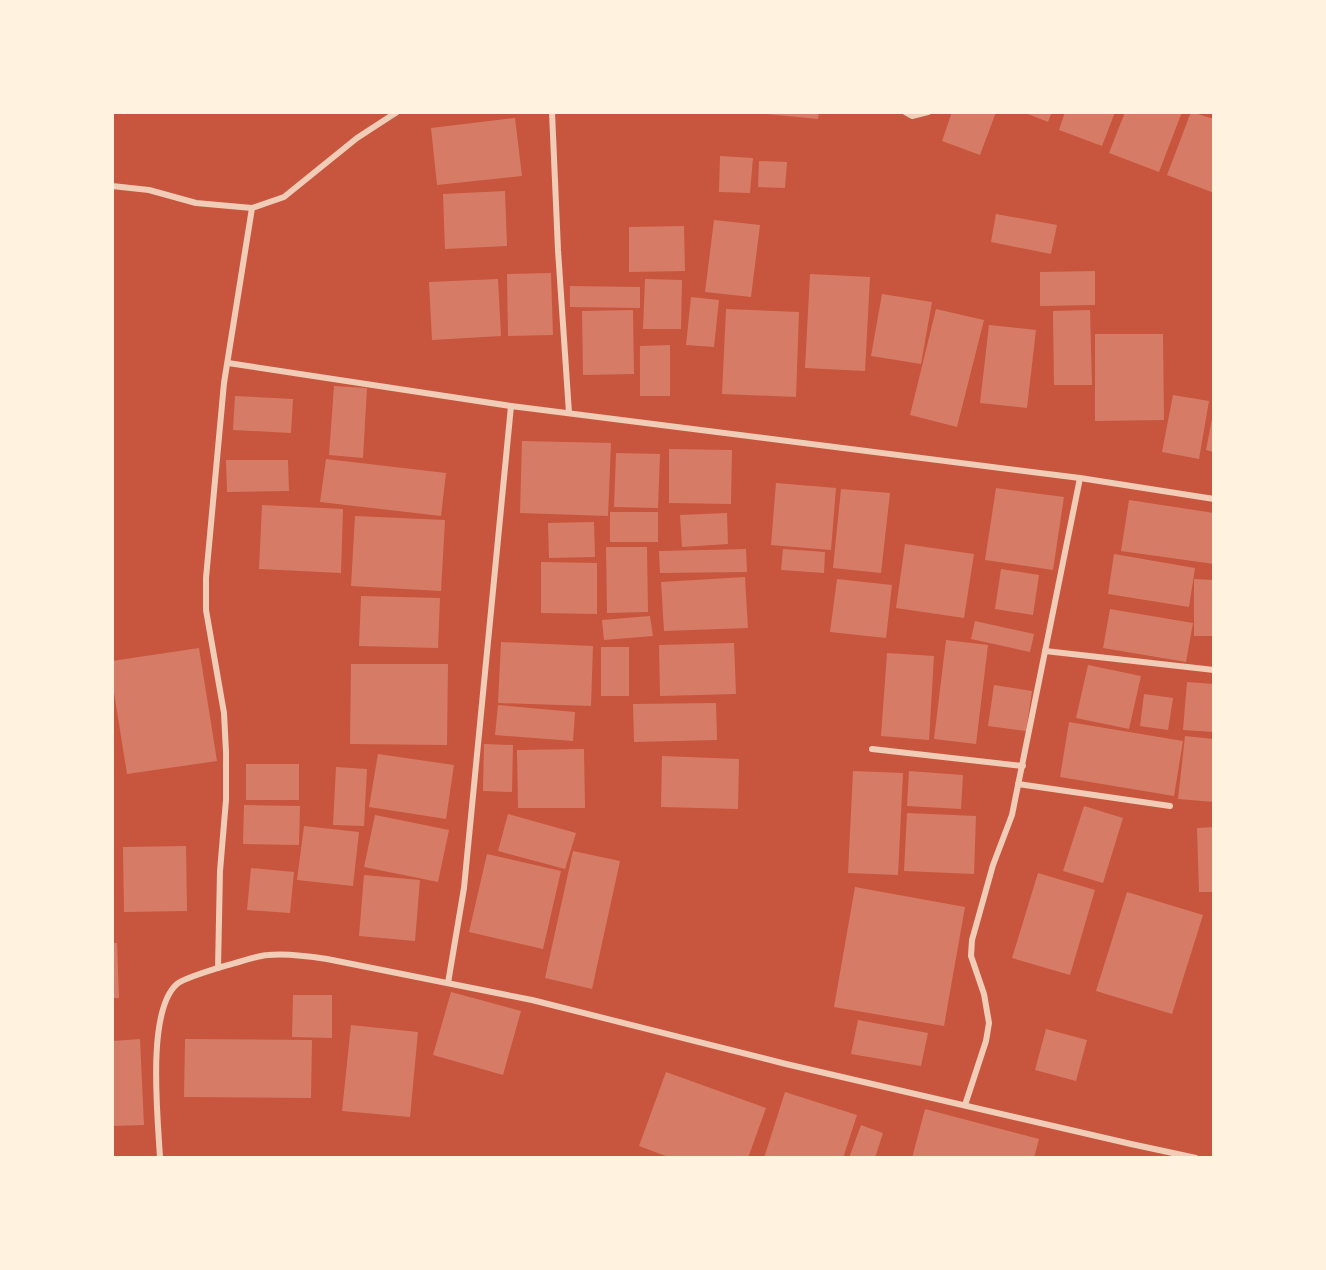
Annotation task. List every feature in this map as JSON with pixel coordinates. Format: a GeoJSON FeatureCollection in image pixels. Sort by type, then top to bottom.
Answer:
{"type":"FeatureCollection","features":[{"type":"Feature","properties":{"kind":"street"},"geometry":{"type":"LineString","coordinates":[[112,186],[150,190],[196,203],[252,208],[284,197],[357,138],[397,112]]}},
{"type":"Feature","properties":{"kind":"street"},"geometry":{"type":"LineString","coordinates":[[552,112],[569,413]]}},
{"type":"Feature","properties":{"kind":"street"},"geometry":{"type":"LineString","coordinates":[[905,112],[912,116],[928,112]]}},
{"type":"Feature","properties":{"kind":"street"},"geometry":{"type":"LineString","coordinates":[[218,968],[226,752],[224,713],[206,610],[206,578],[219,417],[252,208]]}},
{"type":"Feature","properties":{"kind":"street"},"geometry":{"type":"LineString","coordinates":[[228,363],[511,406],[1080,478],[1214,499]]}},
{"type":"Feature","properties":{"kind":"street"},"geometry":{"type":"LineString","coordinates":[[448,983],[464,888],[511,406]]}},
{"type":"Feature","properties":{"kind":"street"},"geometry":{"type":"LineString","coordinates":[[965,1105],[986,1041],[988,1023],[984,994],[971,956],[972,940],[993,865],[1012,814],[1080,478]]}},
{"type":"Feature","properties":{"kind":"street"},"geometry":{"type":"LineString","coordinates":[[1046,651],[1214,670]]}},
{"type":"Feature","properties":{"kind":"street"},"geometry":{"type":"LineString","coordinates":[[872,749],[1023,766]]}},
{"type":"Feature","properties":{"kind":"street"},"geometry":{"type":"LineString","coordinates":[[1018,784],[1170,806]]}},
{"type":"Feature","properties":{"kind":"street"},"geometry":{"type":"LineString","coordinates":[[160,1158],[158,1026],[165,1001],[177,984],[218,968],[267,955],[305,956],[532,1000],[786,1064],[1196,1158]]}},
{"type":"Feature","properties":{"kind":"building"},"geometry":{"type":"Polygon","coordinates":[[[766,112],[819,112],[818,119],[766,114],[766,112]]]}},
{"type":"Feature","properties":{"kind":"building"},"geometry":{"type":"Polygon","coordinates":[[[952,112],[996,112],[980,155],[942,141],[952,112]]]}},
{"type":"Feature","properties":{"kind":"building"},"geometry":{"type":"Polygon","coordinates":[[[1023,112],[1052,112],[1048,122],[1023,112]]]}},
{"type":"Feature","properties":{"kind":"building"},"geometry":{"type":"Polygon","coordinates":[[[1065,112],[1115,112],[1102,146],[1059,130],[1065,112]]]}},
{"type":"Feature","properties":{"kind":"building"},"geometry":{"type":"Polygon","coordinates":[[[1125,112],[1182,112],[1159,172],[1109,153],[1125,112]]]}},
{"type":"Feature","properties":{"kind":"building"},"geometry":{"type":"Polygon","coordinates":[[[1191,112],[1214,119],[1214,193],[1167,175],[1191,112]]]}},
{"type":"Feature","properties":{"kind":"building"},"geometry":{"type":"Polygon","coordinates":[[[515,118],[522,176],[437,185],[431,128],[515,118]]]}},
{"type":"Feature","properties":{"kind":"building"},"geometry":{"type":"Polygon","coordinates":[[[720,156],[753,158],[750,193],[719,192],[720,156]]]}},
{"type":"Feature","properties":{"kind":"building"},"geometry":{"type":"Polygon","coordinates":[[[759,161],[787,162],[785,188],[758,187],[759,161]]]}},
{"type":"Feature","properties":{"kind":"building"},"geometry":{"type":"Polygon","coordinates":[[[505,191],[507,246],[445,249],[443,194],[505,191]]]}},
{"type":"Feature","properties":{"kind":"building"},"geometry":{"type":"Polygon","coordinates":[[[996,214],[1057,225],[1051,254],[991,242],[996,214]]]}},
{"type":"Feature","properties":{"kind":"building"},"geometry":{"type":"Polygon","coordinates":[[[714,220],[760,225],[751,297],[705,292],[714,220]]]}},
{"type":"Feature","properties":{"kind":"building"},"geometry":{"type":"Polygon","coordinates":[[[684,226],[685,271],[629,272],[629,227],[684,226]]]}},
{"type":"Feature","properties":{"kind":"building"},"geometry":{"type":"Polygon","coordinates":[[[1095,271],[1095,305],[1040,306],[1040,272],[1095,271]]]}},
{"type":"Feature","properties":{"kind":"building"},"geometry":{"type":"Polygon","coordinates":[[[551,273],[553,335],[508,336],[507,274],[551,273]]]}},
{"type":"Feature","properties":{"kind":"building"},"geometry":{"type":"Polygon","coordinates":[[[810,274],[870,277],[865,371],[805,368],[810,274]]]}},
{"type":"Feature","properties":{"kind":"building"},"geometry":{"type":"Polygon","coordinates":[[[498,279],[501,336],[432,340],[429,282],[498,279]]]}},
{"type":"Feature","properties":{"kind":"building"},"geometry":{"type":"Polygon","coordinates":[[[645,279],[682,280],[681,329],[643,329],[645,279]]]}},
{"type":"Feature","properties":{"kind":"building"},"geometry":{"type":"Polygon","coordinates":[[[570,286],[640,287],[640,308],[570,307],[570,286]]]}},
{"type":"Feature","properties":{"kind":"building"},"geometry":{"type":"Polygon","coordinates":[[[882,294],[932,302],[921,364],[871,356],[882,294]]]}},
{"type":"Feature","properties":{"kind":"building"},"geometry":{"type":"Polygon","coordinates":[[[691,297],[719,300],[714,347],[686,345],[691,297]]]}},
{"type":"Feature","properties":{"kind":"building"},"geometry":{"type":"Polygon","coordinates":[[[726,309],[799,312],[796,397],[722,394],[726,309]]]}},
{"type":"Feature","properties":{"kind":"building"},"geometry":{"type":"Polygon","coordinates":[[[936,309],[984,320],[957,427],[910,415],[936,309]]]}},
{"type":"Feature","properties":{"kind":"building"},"geometry":{"type":"Polygon","coordinates":[[[633,310],[634,374],[583,375],[582,311],[633,310]]]}},
{"type":"Feature","properties":{"kind":"building"},"geometry":{"type":"Polygon","coordinates":[[[1090,310],[1092,385],[1054,385],[1053,311],[1090,310]]]}},
{"type":"Feature","properties":{"kind":"building"},"geometry":{"type":"Polygon","coordinates":[[[989,325],[1036,330],[1027,408],[980,403],[989,325]]]}},
{"type":"Feature","properties":{"kind":"building"},"geometry":{"type":"Polygon","coordinates":[[[1095,334],[1163,334],[1164,420],[1095,421],[1095,334]]]}},
{"type":"Feature","properties":{"kind":"building"},"geometry":{"type":"Polygon","coordinates":[[[670,345],[670,396],[640,396],[640,346],[670,345]]]}},
{"type":"Feature","properties":{"kind":"building"},"geometry":{"type":"Polygon","coordinates":[[[334,386],[367,388],[363,458],[329,455],[334,386]]]}},
{"type":"Feature","properties":{"kind":"building"},"geometry":{"type":"Polygon","coordinates":[[[1173,395],[1209,401],[1199,459],[1162,452],[1173,395]]]}},
{"type":"Feature","properties":{"kind":"building"},"geometry":{"type":"Polygon","coordinates":[[[235,396],[293,399],[291,433],[233,430],[235,396]]]}},
{"type":"Feature","properties":{"kind":"building"},"geometry":{"type":"Polygon","coordinates":[[[1212,419],[1214,419],[1214,452],[1206,450],[1212,419]]]}},
{"type":"Feature","properties":{"kind":"building"},"geometry":{"type":"Polygon","coordinates":[[[522,441],[611,443],[608,516],[520,513],[522,441]]]}},
{"type":"Feature","properties":{"kind":"building"},"geometry":{"type":"Polygon","coordinates":[[[669,449],[732,450],[731,504],[669,503],[669,449]]]}},
{"type":"Feature","properties":{"kind":"building"},"geometry":{"type":"Polygon","coordinates":[[[616,453],[660,454],[658,508],[614,507],[616,453]]]}},
{"type":"Feature","properties":{"kind":"building"},"geometry":{"type":"Polygon","coordinates":[[[326,459],[446,473],[441,516],[320,502],[326,459]]]}},
{"type":"Feature","properties":{"kind":"building"},"geometry":{"type":"Polygon","coordinates":[[[226,460],[288,460],[289,491],[227,492],[226,460]]]}},
{"type":"Feature","properties":{"kind":"building"},"geometry":{"type":"Polygon","coordinates":[[[776,483],[836,488],[831,550],[771,545],[776,483]]]}},
{"type":"Feature","properties":{"kind":"building"},"geometry":{"type":"Polygon","coordinates":[[[996,488],[1064,497],[1053,570],[985,560],[996,488]]]}},
{"type":"Feature","properties":{"kind":"building"},"geometry":{"type":"Polygon","coordinates":[[[841,489],[890,493],[881,573],[833,568],[841,489]]]}},
{"type":"Feature","properties":{"kind":"building"},"geometry":{"type":"Polygon","coordinates":[[[1129,500],[1214,513],[1214,564],[1121,551],[1129,500]]]}},
{"type":"Feature","properties":{"kind":"building"},"geometry":{"type":"Polygon","coordinates":[[[262,505],[343,509],[341,573],[259,569],[262,505]]]}},
{"type":"Feature","properties":{"kind":"building"},"geometry":{"type":"Polygon","coordinates":[[[610,512],[658,512],[658,542],[610,542],[610,512]]]}},
{"type":"Feature","properties":{"kind":"building"},"geometry":{"type":"Polygon","coordinates":[[[727,513],[728,544],[682,547],[680,515],[727,513]]]}},
{"type":"Feature","properties":{"kind":"building"},"geometry":{"type":"Polygon","coordinates":[[[355,516],[445,520],[441,591],[351,586],[355,516]]]}},
{"type":"Feature","properties":{"kind":"building"},"geometry":{"type":"Polygon","coordinates":[[[594,522],[595,557],[549,558],[548,523],[594,522]]]}},
{"type":"Feature","properties":{"kind":"building"},"geometry":{"type":"Polygon","coordinates":[[[905,544],[974,554],[964,618],[896,608],[905,544]]]}},
{"type":"Feature","properties":{"kind":"building"},"geometry":{"type":"Polygon","coordinates":[[[606,547],[647,547],[648,612],[607,613],[606,547]]]}},
{"type":"Feature","properties":{"kind":"building"},"geometry":{"type":"Polygon","coordinates":[[[746,549],[747,572],[660,573],[659,551],[746,549]]]}},
{"type":"Feature","properties":{"kind":"building"},"geometry":{"type":"Polygon","coordinates":[[[783,549],[825,552],[824,573],[781,570],[783,549]]]}},
{"type":"Feature","properties":{"kind":"building"},"geometry":{"type":"Polygon","coordinates":[[[1114,554],[1195,568],[1189,607],[1108,594],[1114,554]]]}},
{"type":"Feature","properties":{"kind":"building"},"geometry":{"type":"Polygon","coordinates":[[[541,562],[597,563],[597,614],[541,613],[541,562]]]}},
{"type":"Feature","properties":{"kind":"building"},"geometry":{"type":"Polygon","coordinates":[[[1001,569],[1039,575],[1033,615],[995,609],[1001,569]]]}},
{"type":"Feature","properties":{"kind":"building"},"geometry":{"type":"Polygon","coordinates":[[[745,577],[748,628],[664,631],[661,582],[745,577]]]}},
{"type":"Feature","properties":{"kind":"building"},"geometry":{"type":"Polygon","coordinates":[[[837,579],[892,585],[886,638],[830,632],[837,579]]]}},
{"type":"Feature","properties":{"kind":"building"},"geometry":{"type":"Polygon","coordinates":[[[1194,579],[1214,580],[1214,636],[1194,636],[1194,579]]]}},
{"type":"Feature","properties":{"kind":"building"},"geometry":{"type":"Polygon","coordinates":[[[361,596],[440,598],[438,648],[359,646],[361,596]]]}},
{"type":"Feature","properties":{"kind":"building"},"geometry":{"type":"Polygon","coordinates":[[[1110,609],[1193,623],[1186,662],[1103,648],[1110,609]]]}},
{"type":"Feature","properties":{"kind":"building"},"geometry":{"type":"Polygon","coordinates":[[[650,616],[653,636],[604,640],[602,620],[650,616]]]}},
{"type":"Feature","properties":{"kind":"building"},"geometry":{"type":"Polygon","coordinates":[[[975,621],[1034,634],[1030,652],[971,639],[975,621]]]}},
{"type":"Feature","properties":{"kind":"building"},"geometry":{"type":"Polygon","coordinates":[[[946,640],[988,645],[976,744],[934,739],[946,640]]]}},
{"type":"Feature","properties":{"kind":"building"},"geometry":{"type":"Polygon","coordinates":[[[501,642],[593,646],[591,706],[498,703],[501,642]]]}},
{"type":"Feature","properties":{"kind":"building"},"geometry":{"type":"Polygon","coordinates":[[[734,643],[736,694],[660,696],[659,645],[734,643]]]}},
{"type":"Feature","properties":{"kind":"building"},"geometry":{"type":"Polygon","coordinates":[[[601,647],[629,647],[629,696],[601,696],[601,647]]]}},
{"type":"Feature","properties":{"kind":"building"},"geometry":{"type":"Polygon","coordinates":[[[199,648],[217,761],[127,774],[112,680],[112,661],[199,648]]]}},
{"type":"Feature","properties":{"kind":"building"},"geometry":{"type":"Polygon","coordinates":[[[887,653],[934,656],[929,740],[881,736],[887,653]]]}},
{"type":"Feature","properties":{"kind":"building"},"geometry":{"type":"Polygon","coordinates":[[[351,664],[448,664],[447,745],[350,744],[351,664]]]}},
{"type":"Feature","properties":{"kind":"building"},"geometry":{"type":"Polygon","coordinates":[[[1088,665],[1141,676],[1129,729],[1076,718],[1088,665]]]}},
{"type":"Feature","properties":{"kind":"building"},"geometry":{"type":"Polygon","coordinates":[[[1187,682],[1214,684],[1214,732],[1183,730],[1187,682]]]}},
{"type":"Feature","properties":{"kind":"building"},"geometry":{"type":"Polygon","coordinates":[[[994,685],[1032,691],[1026,731],[988,726],[994,685]]]}},
{"type":"Feature","properties":{"kind":"building"},"geometry":{"type":"Polygon","coordinates":[[[1144,694],[1173,698],[1168,730],[1140,726],[1144,694]]]}},
{"type":"Feature","properties":{"kind":"building"},"geometry":{"type":"Polygon","coordinates":[[[716,703],[717,740],[634,742],[633,704],[716,703]]]}},
{"type":"Feature","properties":{"kind":"building"},"geometry":{"type":"Polygon","coordinates":[[[498,705],[575,712],[573,741],[495,735],[498,705]]]}},
{"type":"Feature","properties":{"kind":"building"},"geometry":{"type":"Polygon","coordinates":[[[1069,722],[1183,741],[1174,796],[1060,777],[1069,722]]]}},
{"type":"Feature","properties":{"kind":"building"},"geometry":{"type":"Polygon","coordinates":[[[1185,736],[1214,739],[1214,802],[1178,799],[1185,736]]]}},
{"type":"Feature","properties":{"kind":"building"},"geometry":{"type":"Polygon","coordinates":[[[484,744],[513,745],[512,792],[483,791],[484,744]]]}},
{"type":"Feature","properties":{"kind":"building"},"geometry":{"type":"Polygon","coordinates":[[[584,749],[585,808],[518,808],[517,750],[584,749]]]}},
{"type":"Feature","properties":{"kind":"building"},"geometry":{"type":"Polygon","coordinates":[[[378,754],[454,765],[446,819],[369,807],[378,754]]]}},
{"type":"Feature","properties":{"kind":"building"},"geometry":{"type":"Polygon","coordinates":[[[662,756],[739,759],[738,809],[661,807],[662,756]]]}},
{"type":"Feature","properties":{"kind":"building"},"geometry":{"type":"Polygon","coordinates":[[[246,764],[299,764],[299,800],[246,800],[246,764]]]}},
{"type":"Feature","properties":{"kind":"building"},"geometry":{"type":"Polygon","coordinates":[[[336,767],[367,769],[364,826],[333,825],[336,767]]]}},
{"type":"Feature","properties":{"kind":"building"},"geometry":{"type":"Polygon","coordinates":[[[853,771],[903,773],[898,875],[848,873],[853,771]]]}},
{"type":"Feature","properties":{"kind":"building"},"geometry":{"type":"Polygon","coordinates":[[[909,771],[963,775],[961,809],[907,806],[909,771]]]}},
{"type":"Feature","properties":{"kind":"building"},"geometry":{"type":"Polygon","coordinates":[[[244,805],[300,806],[299,845],[243,844],[244,805]]]}},
{"type":"Feature","properties":{"kind":"building"},"geometry":{"type":"Polygon","coordinates":[[[1084,806],[1123,818],[1103,883],[1063,871],[1084,806]]]}},
{"type":"Feature","properties":{"kind":"building"},"geometry":{"type":"Polygon","coordinates":[[[907,813],[976,816],[974,874],[904,871],[907,813]]]}},
{"type":"Feature","properties":{"kind":"building"},"geometry":{"type":"Polygon","coordinates":[[[508,814],[576,833],[565,869],[498,851],[508,814]]]}},
{"type":"Feature","properties":{"kind":"building"},"geometry":{"type":"Polygon","coordinates":[[[375,815],[449,830],[438,882],[364,867],[375,815]]]}},
{"type":"Feature","properties":{"kind":"building"},"geometry":{"type":"Polygon","coordinates":[[[304,826],[359,832],[353,886],[297,880],[304,826]]]}},
{"type":"Feature","properties":{"kind":"building"},"geometry":{"type":"Polygon","coordinates":[[[1214,827],[1214,892],[1199,892],[1197,828],[1214,827]]]}},
{"type":"Feature","properties":{"kind":"building"},"geometry":{"type":"Polygon","coordinates":[[[186,846],[187,911],[124,912],[123,847],[186,846]]]}},
{"type":"Feature","properties":{"kind":"building"},"geometry":{"type":"Polygon","coordinates":[[[573,851],[620,861],[592,989],[545,978],[573,851]]]}},
{"type":"Feature","properties":{"kind":"building"},"geometry":{"type":"Polygon","coordinates":[[[487,854],[561,871],[543,949],[469,932],[487,854]]]}},
{"type":"Feature","properties":{"kind":"building"},"geometry":{"type":"Polygon","coordinates":[[[251,868],[294,872],[290,913],[247,910],[251,868]]]}},
{"type":"Feature","properties":{"kind":"building"},"geometry":{"type":"Polygon","coordinates":[[[1038,873],[1095,890],[1070,975],[1012,958],[1038,873]]]}},
{"type":"Feature","properties":{"kind":"building"},"geometry":{"type":"Polygon","coordinates":[[[364,875],[420,880],[415,941],[359,936],[364,875]]]}},
{"type":"Feature","properties":{"kind":"building"},"geometry":{"type":"Polygon","coordinates":[[[855,887],[965,907],[944,1026],[834,1007],[855,887]]]}},
{"type":"Feature","properties":{"kind":"building"},"geometry":{"type":"Polygon","coordinates":[[[1127,892],[1203,915],[1172,1014],[1096,991],[1127,892]]]}},
{"type":"Feature","properties":{"kind":"building"},"geometry":{"type":"Polygon","coordinates":[[[112,943],[117,943],[119,998],[112,998],[112,943]]]}},
{"type":"Feature","properties":{"kind":"building"},"geometry":{"type":"Polygon","coordinates":[[[451,992],[521,1011],[503,1075],[433,1055],[451,992]]]}},
{"type":"Feature","properties":{"kind":"building"},"geometry":{"type":"Polygon","coordinates":[[[293,995],[332,995],[332,1038],[292,1037],[293,995]]]}},
{"type":"Feature","properties":{"kind":"building"},"geometry":{"type":"Polygon","coordinates":[[[858,1020],[928,1033],[921,1066],[851,1054],[858,1020]]]}},
{"type":"Feature","properties":{"kind":"building"},"geometry":{"type":"Polygon","coordinates":[[[351,1025],[418,1032],[410,1117],[342,1111],[351,1025]]]}},
{"type":"Feature","properties":{"kind":"building"},"geometry":{"type":"Polygon","coordinates":[[[1046,1029],[1087,1040],[1076,1081],[1035,1070],[1046,1029]]]}},
{"type":"Feature","properties":{"kind":"building"},"geometry":{"type":"Polygon","coordinates":[[[140,1039],[144,1125],[112,1126],[112,1041],[140,1039]]]}},
{"type":"Feature","properties":{"kind":"building"},"geometry":{"type":"Polygon","coordinates":[[[185,1039],[312,1040],[311,1098],[184,1097],[185,1039]]]}},
{"type":"Feature","properties":{"kind":"building"},"geometry":{"type":"Polygon","coordinates":[[[666,1072],[766,1108],[748,1158],[671,1158],[639,1146],[666,1072]]]}},
{"type":"Feature","properties":{"kind":"building"},"geometry":{"type":"Polygon","coordinates":[[[785,1092],[857,1115],[843,1158],[764,1158],[785,1092]]]}},
{"type":"Feature","properties":{"kind":"building"},"geometry":{"type":"Polygon","coordinates":[[[925,1109],[1039,1139],[1034,1158],[912,1158],[925,1109]]]}},
{"type":"Feature","properties":{"kind":"building"},"geometry":{"type":"Polygon","coordinates":[[[861,1125],[883,1133],[875,1158],[849,1158],[861,1125]]]}}]}
